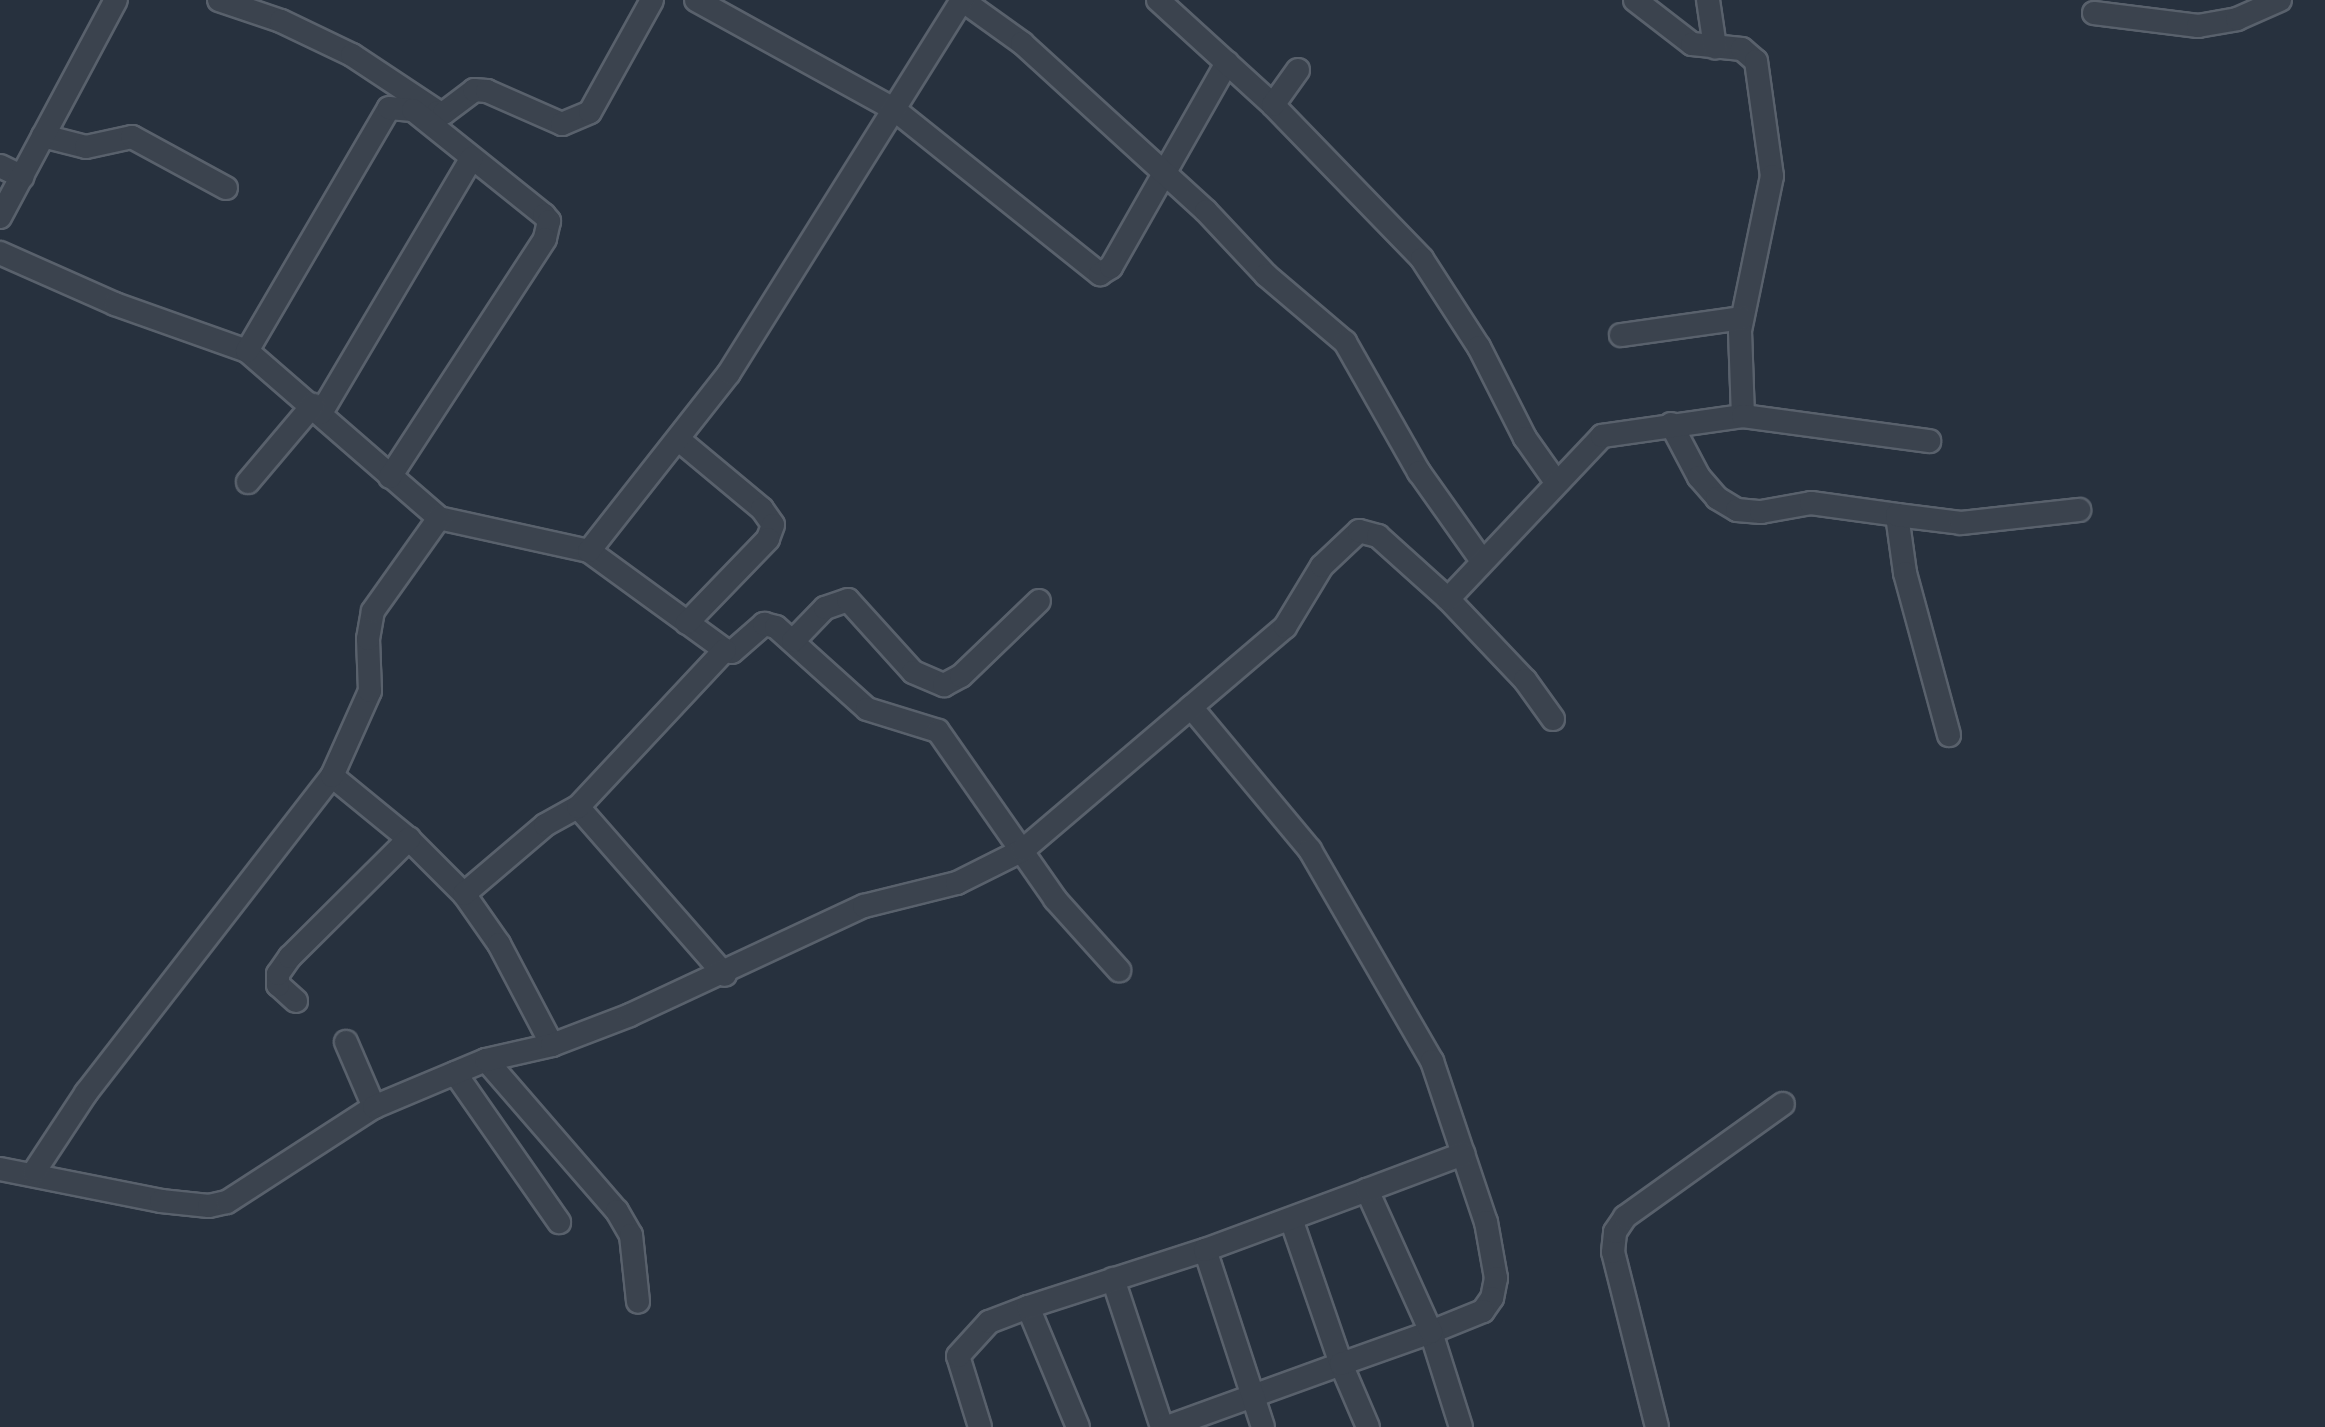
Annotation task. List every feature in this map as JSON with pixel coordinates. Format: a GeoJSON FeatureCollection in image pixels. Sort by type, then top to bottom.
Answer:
{"type":"FeatureCollection","features":[{"type":"Feature","properties":{"kind":"street"},"geometry":{"type":"LineString","coordinates":[[0,217],[116,0]]}},
{"type":"Feature","properties":{"kind":"street"},"geometry":{"type":"LineString","coordinates":[[219,0],[281,21],[352,55],[438,112],[444,113],[474,90],[487,91],[562,124],[590,112],[652,0]]}},
{"type":"Feature","properties":{"kind":"street"},"geometry":{"type":"LineString","coordinates":[[696,0],[895,110],[1100,274],[1111,267],[1227,63]]}},
{"type":"Feature","properties":{"kind":"street"},"geometry":{"type":"LineString","coordinates":[[589,551],[678,439],[767,315],[962,0],[1022,43],[1166,174],[1266,275],[1345,342],[1419,472],[1482,561]]}},
{"type":"Feature","properties":{"kind":"street"},"geometry":{"type":"LineString","coordinates":[[1158,0],[1273,105],[1435,276],[1479,347],[1525,438],[1556,482]]}},
{"type":"Feature","properties":{"kind":"street"},"geometry":{"type":"LineString","coordinates":[[1635,0],[1683,39],[1715,47],[1742,49],[1756,61],[1772,170],[1742,318],[1743,416]]}},
{"type":"Feature","properties":{"kind":"street"},"geometry":{"type":"LineString","coordinates":[[1708,0],[1715,47]]}},
{"type":"Feature","properties":{"kind":"street"},"geometry":{"type":"LineString","coordinates":[[2094,13],[2198,26],[2237,19],[2280,0]]}},
{"type":"Feature","properties":{"kind":"street"},"geometry":{"type":"LineString","coordinates":[[1273,105],[1298,70]]}},
{"type":"Feature","properties":{"kind":"street"},"geometry":{"type":"LineString","coordinates":[[247,351],[389,108],[413,110],[544,215],[549,229],[390,477]]}},
{"type":"Feature","properties":{"kind":"street"},"geometry":{"type":"LineString","coordinates":[[43,136],[86,147],[132,137],[226,188]]}},
{"type":"Feature","properties":{"kind":"street"},"geometry":{"type":"LineString","coordinates":[[248,482],[317,409],[472,158]]}},
{"type":"Feature","properties":{"kind":"street"},"geometry":{"type":"LineString","coordinates":[[0,166],[23,177]]}},
{"type":"Feature","properties":{"kind":"street"},"geometry":{"type":"LineString","coordinates":[[0,253],[115,304],[247,351],[439,518],[589,551],[725,650],[732,652],[764,624],[793,641],[867,709],[938,731],[1055,899],[1119,970]]}},
{"type":"Feature","properties":{"kind":"street"},"geometry":{"type":"LineString","coordinates":[[1621,335],[1742,318]]}},
{"type":"Feature","properties":{"kind":"street"},"geometry":{"type":"LineString","coordinates":[[1448,599],[1597,438],[1671,424],[1743,416],[1929,441]]}},
{"type":"Feature","properties":{"kind":"street"},"geometry":{"type":"LineString","coordinates":[[1671,424],[1699,477],[1717,498],[1737,510],[1761,512],[1811,503],[1961,523],[2079,510]]}},
{"type":"Feature","properties":{"kind":"street"},"geometry":{"type":"LineString","coordinates":[[678,439],[762,509],[773,525],[768,539],[687,623]]}},
{"type":"Feature","properties":{"kind":"street"},"geometry":{"type":"LineString","coordinates":[[1897,515],[1905,573],[1949,735]]}},
{"type":"Feature","properties":{"kind":"street"},"geometry":{"type":"LineString","coordinates":[[34,1172],[86,1093],[332,776],[370,691],[368,639],[373,611],[439,518]]}},
{"type":"Feature","properties":{"kind":"street"},"geometry":{"type":"LineString","coordinates":[[0,1169],[34,1172],[161,1201],[209,1206],[244,1194],[374,1107],[486,1060],[552,1045],[725,975],[864,906],[957,883],[1023,850],[1285,627],[1322,566],[1359,531],[1378,536],[1448,599],[1525,680],[1553,719]]}},
{"type":"Feature","properties":{"kind":"street"},"geometry":{"type":"LineString","coordinates":[[793,641],[825,608],[848,600],[913,672],[931,684],[944,685],[961,676],[1039,601]]}},
{"type":"Feature","properties":{"kind":"street"},"geometry":{"type":"LineString","coordinates":[[464,894],[545,825],[578,807],[725,650]]}},
{"type":"Feature","properties":{"kind":"street"},"geometry":{"type":"LineString","coordinates":[[1113,1279],[1165,1427],[1483,1311],[1492,1298],[1496,1278],[1486,1222],[1432,1061],[1326,874],[1191,707]]}},
{"type":"Feature","properties":{"kind":"street"},"geometry":{"type":"LineString","coordinates":[[332,776],[409,839],[464,894],[499,944],[552,1045]]}},
{"type":"Feature","properties":{"kind":"street"},"geometry":{"type":"LineString","coordinates":[[578,807],[725,975]]}},
{"type":"Feature","properties":{"kind":"street"},"geometry":{"type":"LineString","coordinates":[[296,1001],[278,985],[278,974],[290,957],[409,839]]}},
{"type":"Feature","properties":{"kind":"street"},"geometry":{"type":"LineString","coordinates":[[346,1042],[374,1107]]}},
{"type":"Feature","properties":{"kind":"street"},"geometry":{"type":"LineString","coordinates":[[486,1060],[617,1211],[631,1235],[638,1302]]}},
{"type":"Feature","properties":{"kind":"street"},"geometry":{"type":"LineString","coordinates":[[455,1073],[559,1222]]}},
{"type":"Feature","properties":{"kind":"street"},"geometry":{"type":"LineString","coordinates":[[1657,1427],[1613,1252],[1615,1232],[1625,1217],[1783,1104]]}},
{"type":"Feature","properties":{"kind":"street"},"geometry":{"type":"LineString","coordinates":[[980,1427],[958,1356],[989,1322],[1205,1250],[1463,1154]]}},
{"type":"Feature","properties":{"kind":"street"},"geometry":{"type":"LineString","coordinates":[[1367,1190],[1431,1332],[1461,1427]]}},
{"type":"Feature","properties":{"kind":"street"},"geometry":{"type":"LineString","coordinates":[[1291,1219],[1341,1364],[1368,1427]]}},
{"type":"Feature","properties":{"kind":"street"},"geometry":{"type":"LineString","coordinates":[[1205,1250],[1263,1427]]}},
{"type":"Feature","properties":{"kind":"street"},"geometry":{"type":"LineString","coordinates":[[1028,1307],[1078,1427]]}}]}
